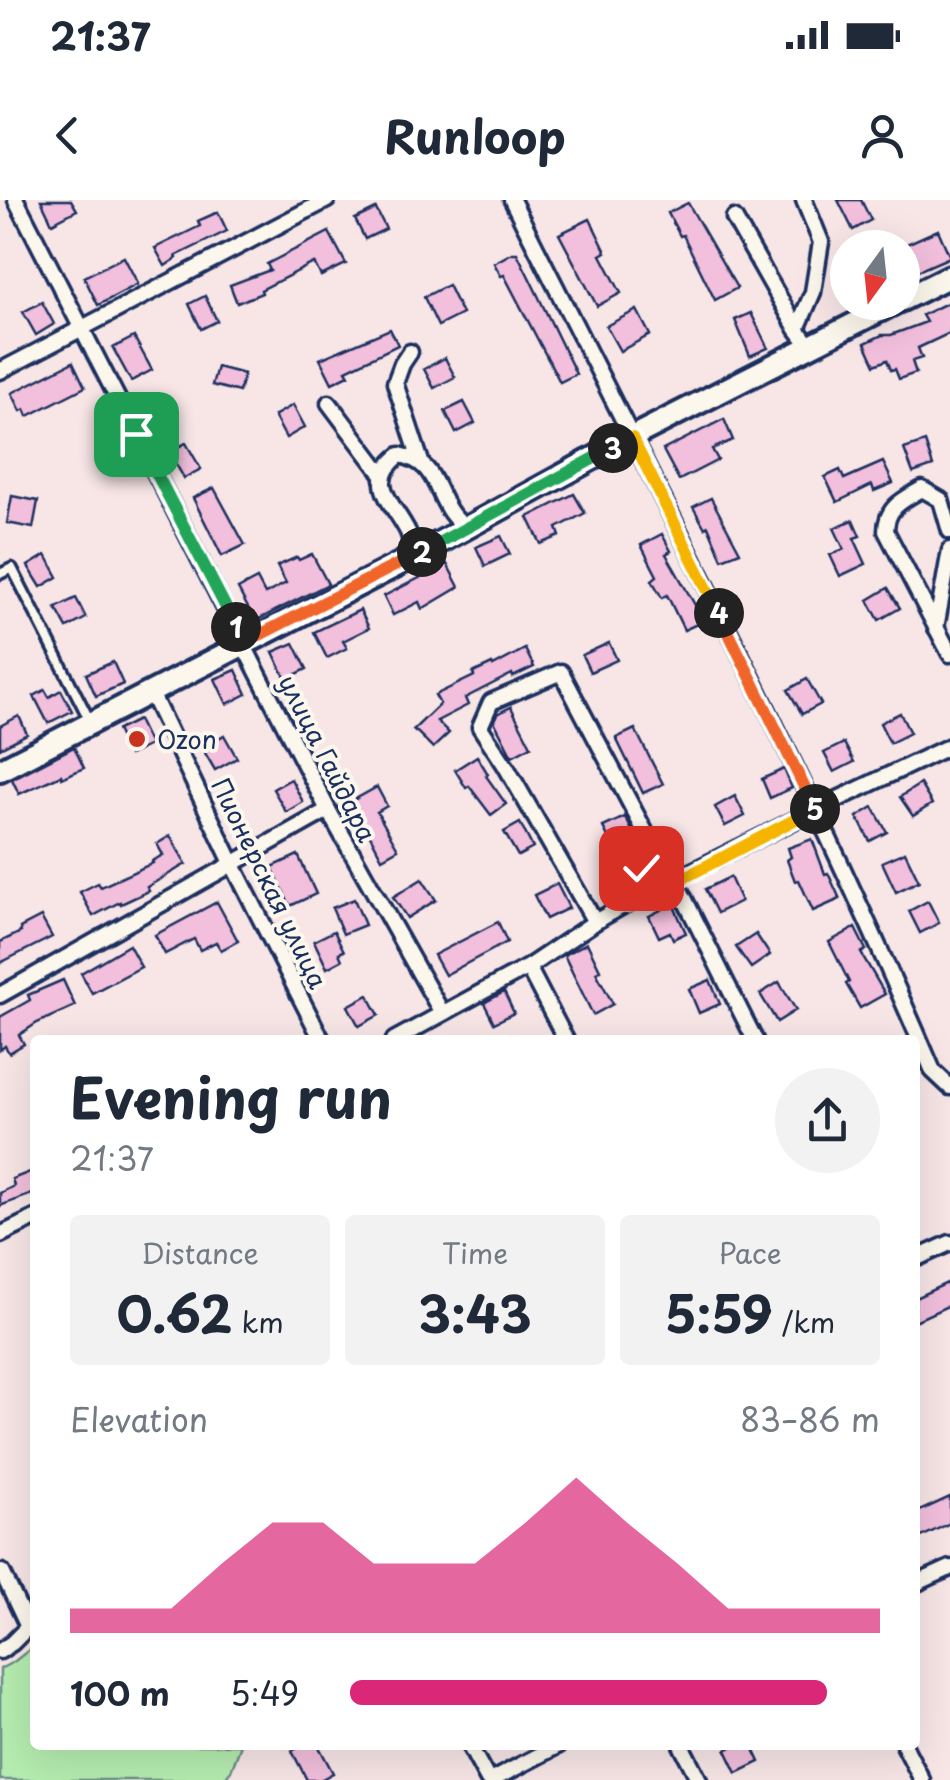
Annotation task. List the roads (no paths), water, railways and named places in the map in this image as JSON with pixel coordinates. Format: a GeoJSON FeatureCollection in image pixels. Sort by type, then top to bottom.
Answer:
{"type":"FeatureCollection","features":[{"type":"Feature","properties":{"kind":"street","name":"улица Гайдара"},"geometry":{"type":"LineString","coordinates":[[16,200],[328,810],[442,1013]]}},
{"type":"Feature","properties":{"kind":"street"},"geometry":{"type":"LineString","coordinates":[[0,371],[327,200]]}},
{"type":"Feature","properties":{"kind":"street"},"geometry":{"type":"LineString","coordinates":[[512,200],[816,810],[917,1035]]}},
{"type":"Feature","properties":{"kind":"street"},"geometry":{"type":"LineString","coordinates":[[796,329],[813,292],[822,242],[804,200]]}},
{"type":"Feature","properties":{"kind":"street"},"geometry":{"type":"LineString","coordinates":[[734,218],[810,347]]}},
{"type":"Feature","properties":{"kind":"street"},"geometry":{"type":"LineString","coordinates":[[920,291],[950,276]]}},
{"type":"Feature","properties":{"kind":"street"},"geometry":{"type":"LineString","coordinates":[[0,770],[863,320]]}},
{"type":"Feature","properties":{"kind":"street"},"geometry":{"type":"LineString","coordinates":[[410,352],[395,383],[421,462],[450,512],[466,529]]}},
{"type":"Feature","properties":{"kind":"street"},"geometry":{"type":"LineString","coordinates":[[329,404],[382,476],[384,496],[408,531],[414,556]]}},
{"type":"Feature","properties":{"kind":"street"},"geometry":{"type":"LineString","coordinates":[[382,476],[390,462],[400,455],[421,462]]}},
{"type":"Feature","properties":{"kind":"street"},"geometry":{"type":"LineString","coordinates":[[950,531],[941,500],[922,489],[894,506],[886,520],[886,531],[950,654]]}},
{"type":"Feature","properties":{"kind":"street"},"geometry":{"type":"LineString","coordinates":[[936,629],[950,550]]}},
{"type":"Feature","properties":{"kind":"street"},"geometry":{"type":"LineString","coordinates":[[595,922],[480,727],[491,702],[561,672],[649,839],[626,904]]}},
{"type":"Feature","properties":{"kind":"street","name":"Пионерская улица"},"geometry":{"type":"LineString","coordinates":[[150,693],[319,1035]]}},
{"type":"Feature","properties":{"kind":"street"},"geometry":{"type":"LineString","coordinates":[[403,1035],[528,967],[626,904],[950,746]]}},
{"type":"Feature","properties":{"kind":"street"},"geometry":{"type":"LineString","coordinates":[[0,995],[328,810]]}},
{"type":"Feature","properties":{"kind":"street"},"geometry":{"type":"LineString","coordinates":[[676,882],[752,1035]]}},
{"type":"Feature","properties":{"kind":"street"},"geometry":{"type":"LineString","coordinates":[[528,967],[563,1035]]}},
{"type":"Feature","properties":{"kind":"street"},"geometry":{"type":"LineString","coordinates":[[920,1041],[933,1072],[950,1087]]}},
{"type":"Feature","properties":{"kind":"street"},"geometry":{"type":"LineString","coordinates":[[920,1072],[933,1072]]}},
{"type":"Feature","properties":{"kind":"street"},"geometry":{"type":"LineString","coordinates":[[0,1235],[30,1220]]}},
{"type":"Feature","properties":{"kind":"street"},"geometry":{"type":"LineString","coordinates":[[920,1257],[950,1243]]}},
{"type":"Feature","properties":{"kind":"street"},"geometry":{"type":"LineString","coordinates":[[920,1582],[950,1568]]}},
{"type":"Feature","properties":{"kind":"street"},"geometry":{"type":"LineString","coordinates":[[0,1652],[28,1626],[2,1572]]}},
{"type":"Feature","properties":{"kind":"street"},"geometry":{"type":"LineString","coordinates":[[472,1750],[490,1780],[549,1750]]}},
{"type":"Feature","properties":{"kind":"street"},"geometry":{"type":"LineString","coordinates":[[683,1750],[698,1780]]}},
{"type":"Feature","properties":{"kind":"street"},"geometry":{"type":"LineString","coordinates":[[907,1750],[922,1780]]}},
{"type":"Feature","properties":{"kind":"lane"},"geometry":{"type":"LineString","coordinates":[[0,574],[12,568],[91,723]]}},
{"type":"Feature","properties":{"kind":"place","name":"Ozon"},"geometry":{"type":"Point","coordinates":[137,739]}}]}
